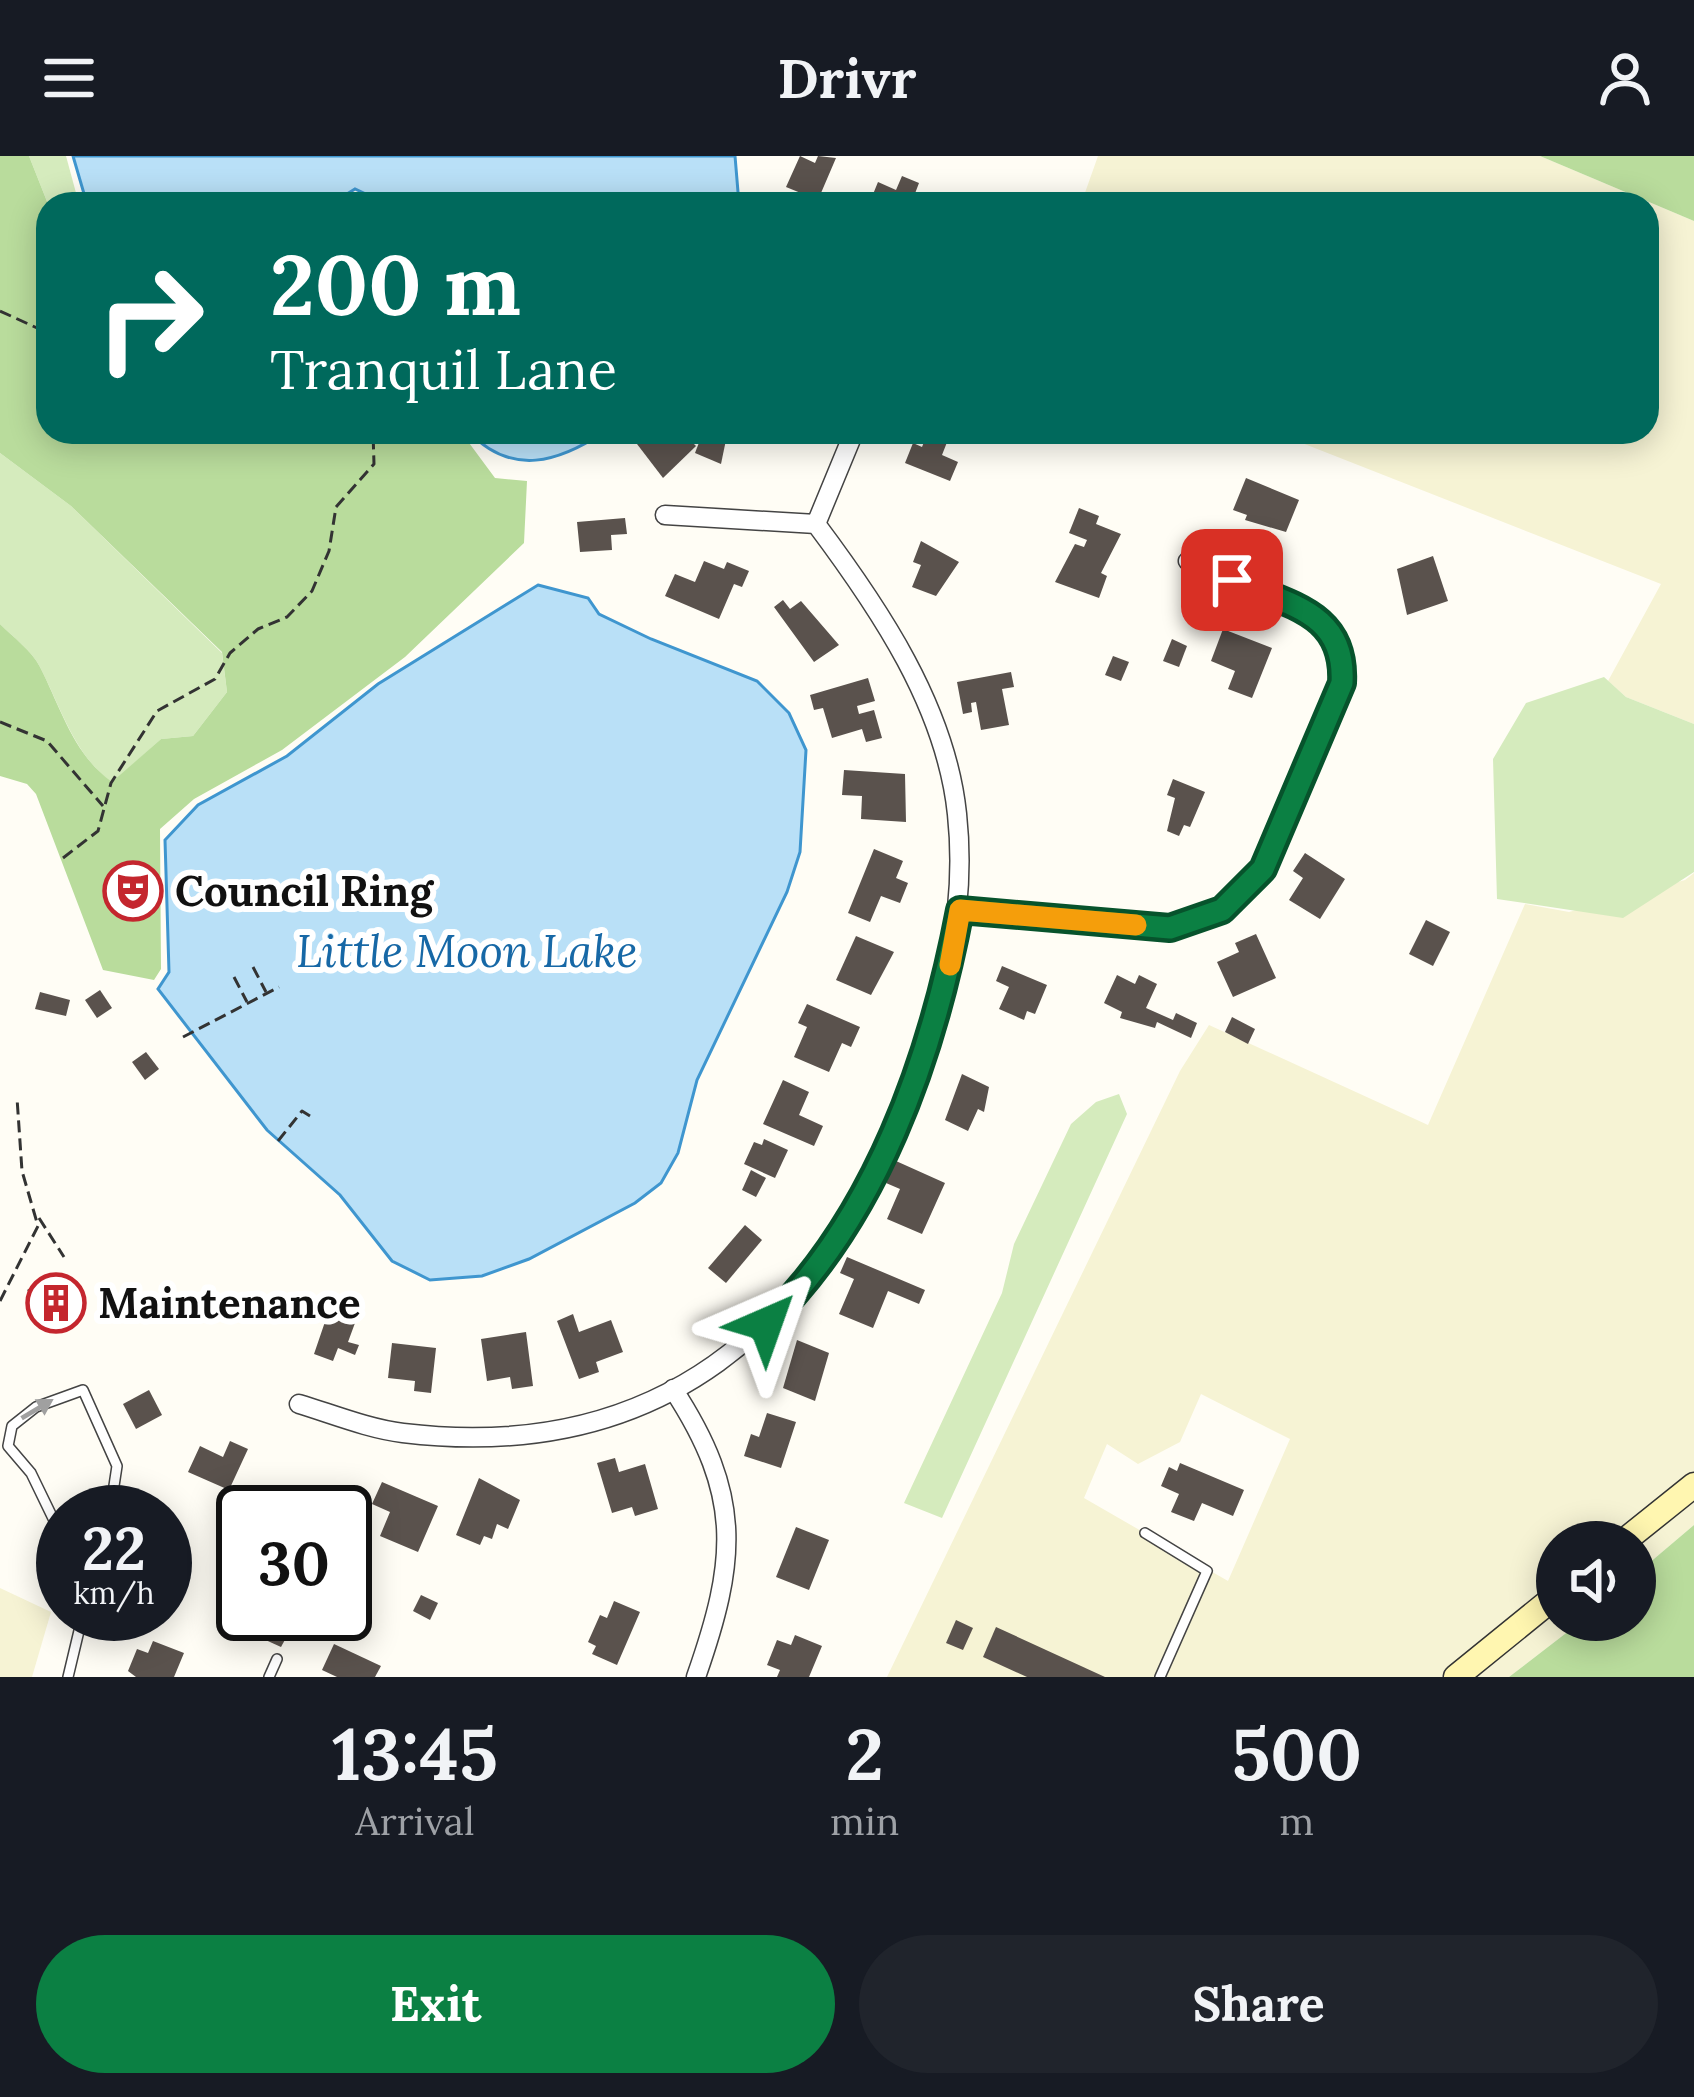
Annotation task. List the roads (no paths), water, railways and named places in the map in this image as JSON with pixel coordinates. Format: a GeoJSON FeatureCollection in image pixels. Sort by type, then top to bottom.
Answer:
{"type":"FeatureCollection","features":[{"type":"Feature","properties":{"kind":"street"},"geometry":{"type":"LineString","coordinates":[[816,524],[849,444]]}},
{"type":"Feature","properties":{"kind":"street"},"geometry":{"type":"LineString","coordinates":[[298,1404],[398,1433],[491,1440],[590,1424],[673,1389],[736,1353],[796,1296],[832,1248],[879,1165],[944,997],[960,910],[957,812],[934,720],[870,596],[816,524],[665,515]]}},
{"type":"Feature","properties":{"kind":"street"},"geometry":{"type":"LineString","coordinates":[[960,910],[1170,928],[1222,910],[1263,869],[1342,683],[1344,653],[1335,634],[1318,618],[1188,561]]}},
{"type":"Feature","properties":{"kind":"street"},"geometry":{"type":"LineString","coordinates":[[673,1389],[700,1430],[719,1478],[730,1525],[719,1603],[696,1677]]}},
{"type":"Feature","properties":{"kind":"street"},"geometry":{"type":"LineString","coordinates":[[1649,1521],[1694,1485]]}},
{"type":"Feature","properties":{"kind":"street"},"geometry":{"type":"LineString","coordinates":[[1456,1677],[1536,1612]]}},
{"type":"Feature","properties":{"kind":"lane"},"geometry":{"type":"LineString","coordinates":[[37,1485],[8,1446],[12,1426],[36,1407],[83,1390],[117,1466],[114,1485]]}},
{"type":"Feature","properties":{"kind":"lane"},"geometry":{"type":"LineString","coordinates":[[1145,1533],[1207,1570],[1160,1677]]}},
{"type":"Feature","properties":{"kind":"lane"},"geometry":{"type":"LineString","coordinates":[[68,1677],[77,1641]]}},
{"type":"Feature","properties":{"kind":"lane"},"geometry":{"type":"LineString","coordinates":[[269,1677],[277,1659]]}},
{"type":"Feature","properties":{"kind":"water"},"geometry":{"type":"Polygon","coordinates":[[[73,156],[735,156],[738,192],[355,189],[84,192],[73,156]]]}},
{"type":"Feature","properties":{"kind":"water"},"geometry":{"type":"Polygon","coordinates":[[[583,444],[536,460],[519,460],[485,446],[583,444]]]}},
{"type":"Feature","properties":{"kind":"water","name":"Little Moon Lake"},"geometry":{"type":"Polygon","coordinates":[[[538,585],[588,598],[599,614],[757,681],[789,713],[806,750],[800,852],[787,892],[697,1080],[678,1153],[661,1183],[635,1203],[529,1259],[482,1276],[430,1280],[392,1261],[340,1195],[267,1130],[158,989],[169,972],[165,840],[198,805],[287,756],[378,684],[538,585]]]}},
{"type":"Feature","properties":{"kind":"place","name":"Council Ring"},"geometry":{"type":"Point","coordinates":[133,891]}},
{"type":"Feature","properties":{"kind":"place","name":"Maintenance"},"geometry":{"type":"Point","coordinates":[56,1303]}}]}
